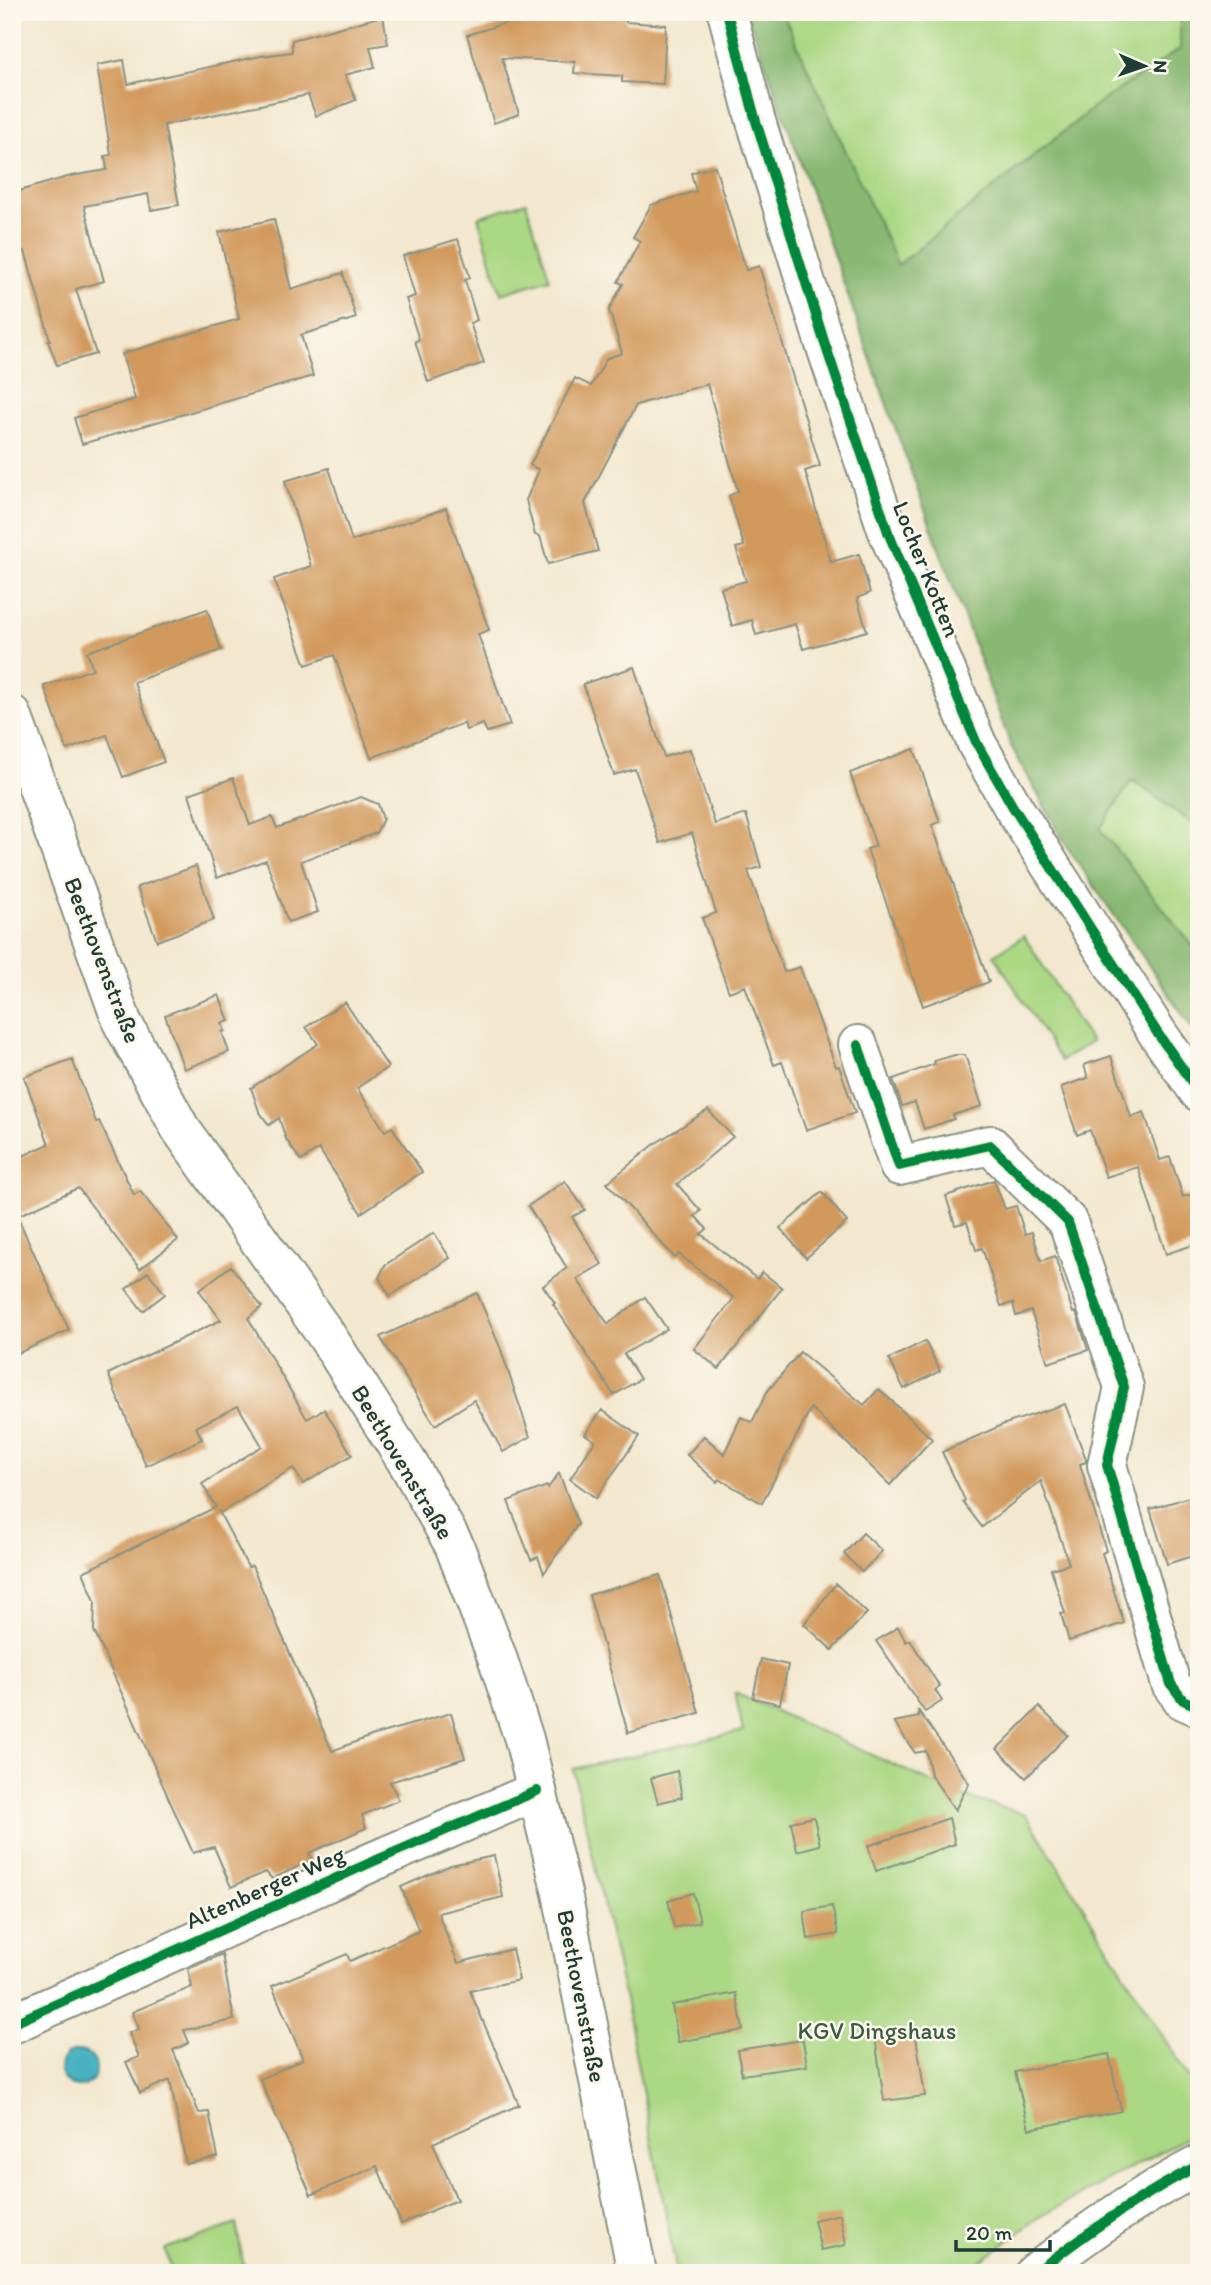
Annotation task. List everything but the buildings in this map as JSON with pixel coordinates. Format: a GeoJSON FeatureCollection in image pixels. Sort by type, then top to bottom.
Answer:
{"type":"FeatureCollection","features":[{"type":"Feature","properties":{"kind":"street","name":"Locher Kotten"},"geometry":{"type":"LineString","coordinates":[[727,12],[755,118],[823,338],[888,532],[977,744],[1027,830],[1158,1034],[1199,1092]]}},
{"type":"Feature","properties":{"kind":"street","name":"Beethovenstraße"},"geometry":{"type":"LineString","coordinates":[[12,715],[122,1022],[180,1128],[326,1335],[427,1495],[454,1545],[497,1657],[524,1739],[562,1893],[637,2273]]}},
{"type":"Feature","properties":{"kind":"street"},"geometry":{"type":"LineString","coordinates":[[858,1045],[899,1166],[990,1145],[1068,1222],[1124,1387],[1107,1465],[1171,1684],[1183,1700],[1199,1707]]}},
{"type":"Feature","properties":{"kind":"street","name":"Altenberger Weg"},"geometry":{"type":"LineString","coordinates":[[12,2024],[537,1791]]}},
{"type":"Feature","properties":{"kind":"street"},"geometry":{"type":"LineString","coordinates":[[1035,2273],[1076,2240],[1156,2188],[1199,2165]]}},
{"type":"Feature","properties":{"kind":"green space"},"geometry":{"type":"Polygon","coordinates":[[[747,12],[782,12],[898,265],[1099,103],[1180,49],[1180,12],[1199,12],[1199,828],[1132,780],[1100,829],[1199,954],[1199,1038],[1067,847],[1011,746],[747,12]]]}},
{"type":"Feature","properties":{"kind":"green space"},"geometry":{"type":"Polygon","coordinates":[[[782,12],[1180,12],[1180,49],[1099,103],[897,266],[782,12]]]}},
{"type":"Feature","properties":{"kind":"green space"},"geometry":{"type":"Polygon","coordinates":[[[526,202],[550,279],[501,294],[478,217],[526,202]]]}},
{"type":"Feature","properties":{"kind":"green space"},"geometry":{"type":"Polygon","coordinates":[[[1132,780],[1199,828],[1199,954],[1100,829],[1132,780]]]}},
{"type":"Feature","properties":{"kind":"green space"},"geometry":{"type":"Polygon","coordinates":[[[1024,936],[1091,1042],[1061,1061],[994,955],[1024,936]]]}},
{"type":"Feature","properties":{"kind":"green space","name":"KGV Dingshaus"},"geometry":{"type":"Polygon","coordinates":[[[735,1693],[962,1796],[1026,1814],[1196,2090],[1199,2097],[1199,2131],[1038,2218],[965,2273],[677,2273],[625,2000],[573,1769],[743,1731],[735,1693]]]}},
{"type":"Feature","properties":{"kind":"green space"},"geometry":{"type":"Polygon","coordinates":[[[236,2224],[245,2273],[173,2273],[165,2249],[236,2224]]]}},
{"type":"Feature","properties":{"kind":"water"},"geometry":{"type":"Polygon","coordinates":[[[78,2051],[90,2057],[96,2069],[90,2081],[78,2087],[66,2081],[60,2069],[66,2057],[78,2051]]]}},
{"type":"Feature","properties":{"kind":"cycle path"},"geometry":{"type":"LineString","coordinates":[[727,12],[755,118],[823,338],[888,532],[977,744],[1013,807],[1158,1034],[1199,1092]]}},
{"type":"Feature","properties":{"kind":"cycle path"},"geometry":{"type":"LineString","coordinates":[[858,1045],[899,1166],[990,1145],[1068,1222],[1124,1387],[1107,1465],[1171,1684],[1183,1700],[1199,1707]]}},
{"type":"Feature","properties":{"kind":"cycle path"},"geometry":{"type":"LineString","coordinates":[[12,2024],[537,1791]]}},
{"type":"Feature","properties":{"kind":"cycle path"},"geometry":{"type":"LineString","coordinates":[[1035,2273],[1115,2215],[1199,2165]]}}]}
